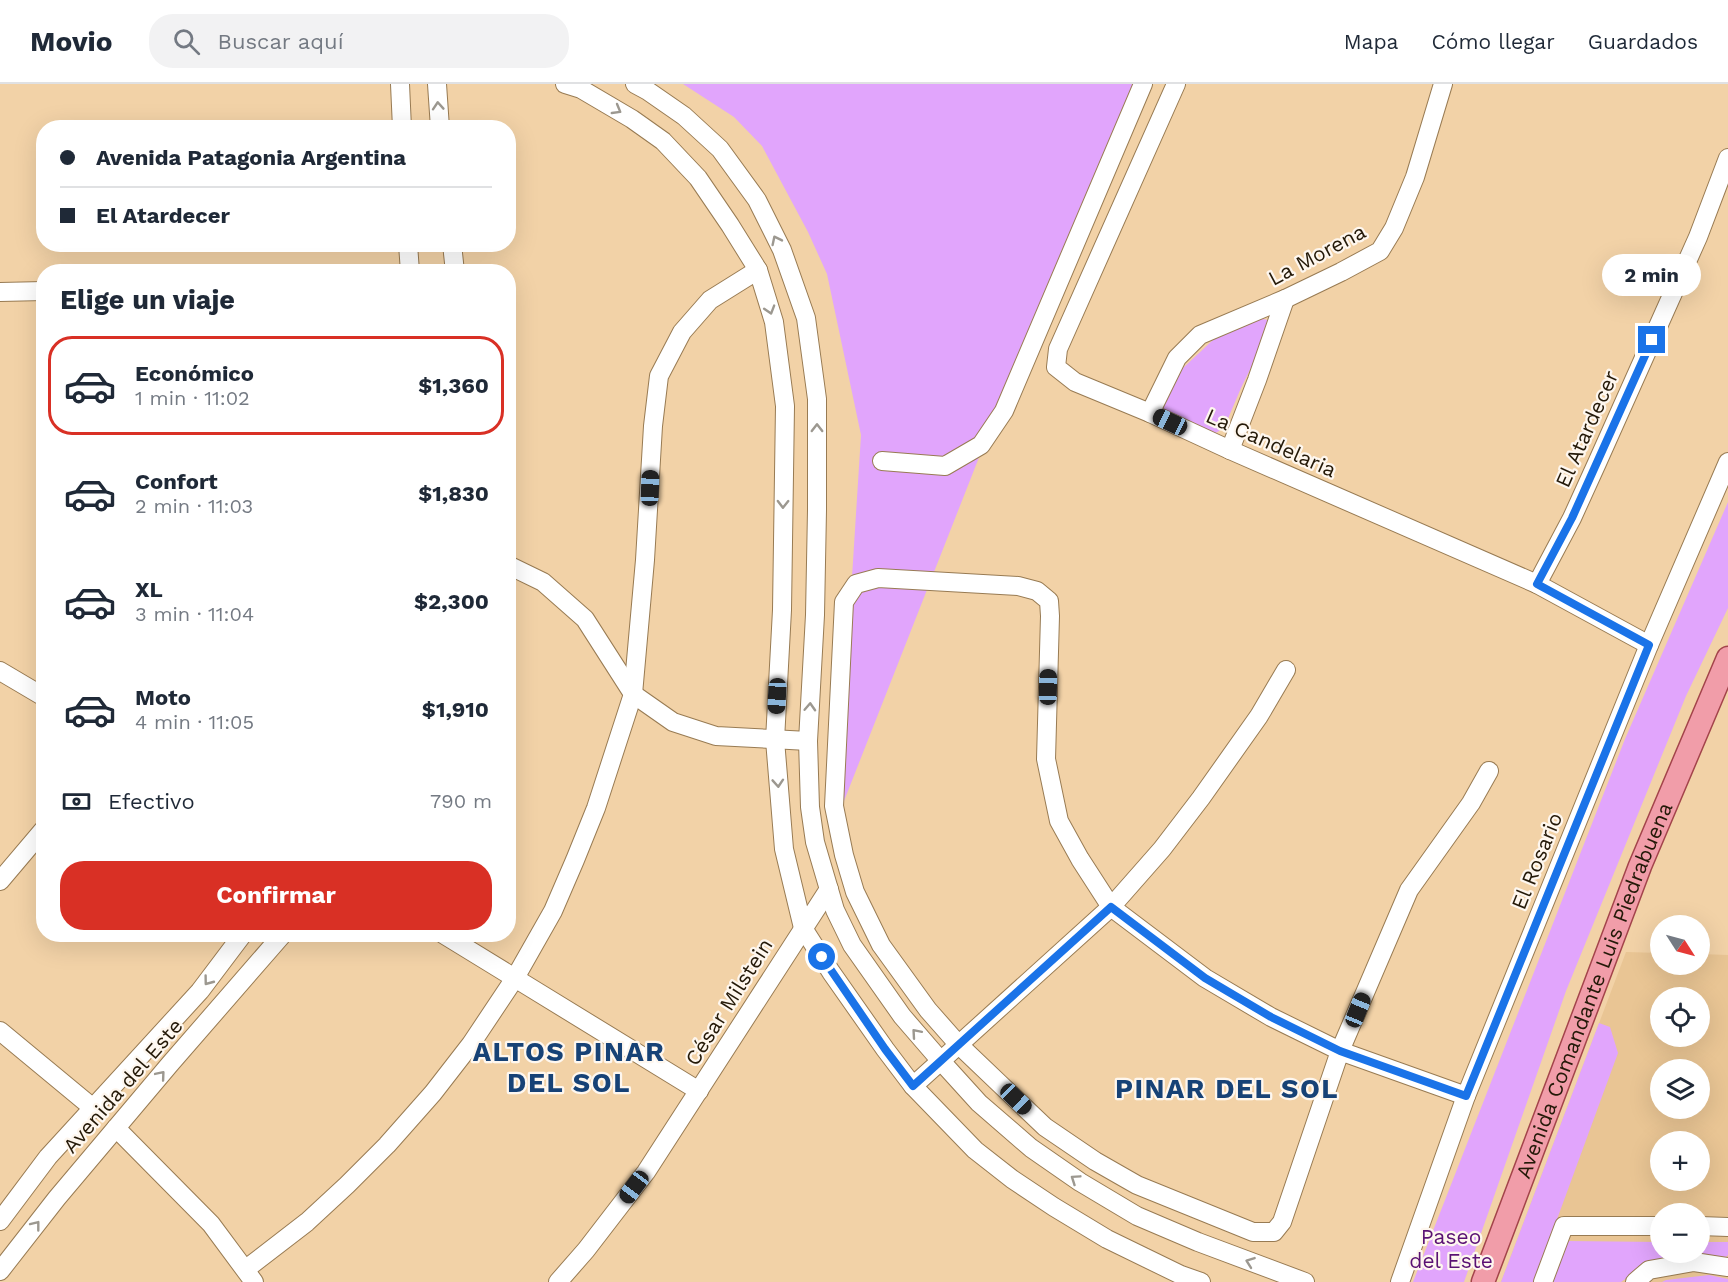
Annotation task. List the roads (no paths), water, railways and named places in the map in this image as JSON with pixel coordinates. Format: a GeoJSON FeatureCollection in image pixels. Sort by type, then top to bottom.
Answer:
{"type":"FeatureCollection","features":[{"type":"Feature","properties":{"kind":"main road","name":"Avenida Comandante Luis Piedrabuena"},"geometry":{"type":"LineString","coordinates":[[1482,1282],[1640,866],[1728,658]]}},
{"type":"Feature","properties":{"kind":"street"},"geometry":{"type":"LineString","coordinates":[[400,84],[402,120]]}},
{"type":"Feature","properties":{"kind":"street"},"geometry":{"type":"LineString","coordinates":[[437,84],[439,120]]}},
{"type":"Feature","properties":{"kind":"street"},"geometry":{"type":"LineString","coordinates":[[565,84],[581,89],[632,119],[663,141],[698,178],[758,270],[774,322],[785,406],[782,610],[775,740],[784,849],[803,928],[837,981],[913,1086],[975,1150],[1054,1208],[1107,1239],[1181,1275],[1201,1282]]}},
{"type":"Feature","properties":{"kind":"street"},"geometry":{"type":"LineString","coordinates":[[635,84],[684,116],[720,149],[757,201],[782,250],[806,318],[817,399],[815,615],[808,741],[810,807],[815,842],[835,910],[852,945],[902,1016],[940,1060],[988,1111],[1031,1148],[1080,1182],[1137,1216],[1198,1242],[1305,1282]]}},
{"type":"Feature","properties":{"kind":"street"},"geometry":{"type":"LineString","coordinates":[[882,461],[945,466],[981,445],[1004,411],[1143,84]]}},
{"type":"Feature","properties":{"kind":"street","name":"La Candelaria"},"geometry":{"type":"LineString","coordinates":[[1176,84],[1058,350],[1056,367],[1075,382],[1537,584],[1649,645]]}},
{"type":"Feature","properties":{"kind":"street","name":"La Morena"},"geometry":{"type":"LineString","coordinates":[[1149,413],[1177,358],[1200,335],[1341,273],[1380,251],[1394,228],[1415,177],[1443,84]]}},
{"type":"Feature","properties":{"kind":"street","name":"El Atardecer"},"geometry":{"type":"LineString","coordinates":[[1537,584],[1572,518],[1597,463],[1698,237],[1728,158]]}},
{"type":"Feature","properties":{"kind":"street"},"geometry":{"type":"LineString","coordinates":[[116,1128],[211,1224],[250,1276],[387,1145],[433,1093],[471,1044],[515,978],[553,911],[596,808],[633,694],[645,560],[653,426],[659,376],[682,332],[710,300],[758,270]]}},
{"type":"Feature","properties":{"kind":"street"},"geometry":{"type":"LineString","coordinates":[[0,292],[36,291]]}},
{"type":"Feature","properties":{"kind":"street"},"geometry":{"type":"LineString","coordinates":[[1230,450],[1285,299]]}},
{"type":"Feature","properties":{"kind":"street","name":"El Rosario"},"geometry":{"type":"LineString","coordinates":[[1400,1282],[1466,1096],[1649,645],[1728,462]]}},
{"type":"Feature","properties":{"kind":"street"},"geometry":{"type":"LineString","coordinates":[[516,569],[543,582],[585,619],[633,694],[673,722],[716,736],[808,741]]}},
{"type":"Feature","properties":{"kind":"street"},"geometry":{"type":"LineString","coordinates":[[1466,1096],[1340,1051],[1271,1017],[1205,978],[1111,907],[1059,821],[1046,759],[1049,601],[1037,591],[1018,586],[878,578],[856,584],[843,602],[834,806],[844,855],[855,892],[881,945],[928,1010],[958,1044],[1045,1127],[1095,1161],[1137,1185],[1253,1232],[1274,1232],[1282,1222],[1340,1051],[1409,890],[1471,803],[1489,771]]}},
{"type":"Feature","properties":{"kind":"street"},"geometry":{"type":"LineString","coordinates":[[913,1086],[1111,907],[1162,849],[1188,815],[1259,716],[1286,670]]}},
{"type":"Feature","properties":{"kind":"street"},"geometry":{"type":"LineString","coordinates":[[0,671],[36,692]]}},
{"type":"Feature","properties":{"kind":"street","name":"Avenida Comandante Luis Piedrabuena"},"geometry":{"type":"LineString","coordinates":[[1710,699],[1728,675]]}},
{"type":"Feature","properties":{"kind":"street"},"geometry":{"type":"LineString","coordinates":[[0,881],[36,838]]}},
{"type":"Feature","properties":{"kind":"street","name":"César Milstein"},"geometry":{"type":"LineString","coordinates":[[558,1282],[586,1250],[646,1172],[829,889]]}},
{"type":"Feature","properties":{"kind":"street","name":"Avenida del Este"},"geometry":{"type":"LineString","coordinates":[[0,1221],[48,1157],[200,991],[237,942]]}},
{"type":"Feature","properties":{"kind":"street","name":"Avenida del Este"},"geometry":{"type":"LineString","coordinates":[[0,1271],[57,1198],[276,942]]}},
{"type":"Feature","properties":{"kind":"street"},"geometry":{"type":"LineString","coordinates":[[456,942],[699,1091]]}},
{"type":"Feature","properties":{"kind":"street"},"geometry":{"type":"LineString","coordinates":[[0,1031],[93,1108]]}},
{"type":"Feature","properties":{"kind":"street"},"geometry":{"type":"LineString","coordinates":[[1543,1282],[1564,1226],[1650,1226]]}},
{"type":"Feature","properties":{"kind":"street"},"geometry":{"type":"LineString","coordinates":[[1710,1227],[1728,1227]]}},
{"type":"Feature","properties":{"kind":"street"},"geometry":{"type":"LineString","coordinates":[[1635,1282],[1649,1270],[1694,1262],[1728,1267]]}},
{"type":"Feature","properties":{"kind":"district","name":"ALTOS PINAR DEL SOL"},"geometry":{"type":"Point","coordinates":[569,1068]}},
{"type":"Feature","properties":{"kind":"district","name":"PINAR DEL SOL"},"geometry":{"type":"Point","coordinates":[1227,1089]}},
{"type":"Feature","properties":{"kind":"park label","name":"Paseo del Este"},"geometry":{"type":"Point","coordinates":[1451,1249]}}]}
